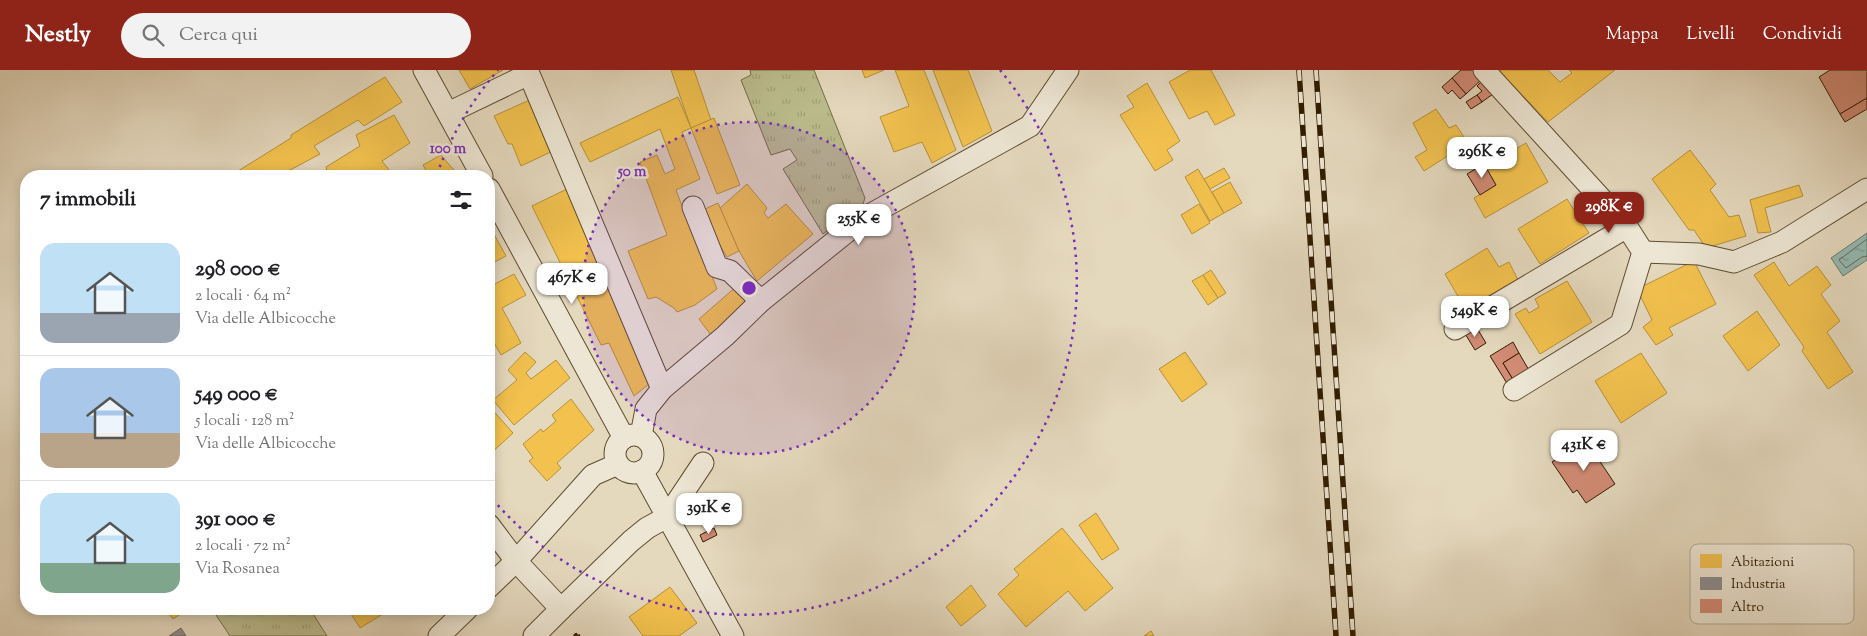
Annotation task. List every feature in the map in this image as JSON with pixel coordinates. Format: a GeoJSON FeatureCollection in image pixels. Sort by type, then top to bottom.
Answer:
{"type":"FeatureCollection","features":[{"type":"Feature","properties":{"kind":"street"},"geometry":{"type":"LineString","coordinates":[[424,70],[479,170]]}},
{"type":"Feature","properties":{"kind":"street"},"geometry":{"type":"LineString","coordinates":[[495,199],[632,436],[651,444],[653,450],[652,462],[642,471],[632,473],[622,468],[618,464],[615,452],[619,441],[632,436],[646,409],[662,389],[725,336],[761,301],[864,218],[1030,126],[1068,70]]}},
{"type":"Feature","properties":{"kind":"street"},"geometry":{"type":"LineString","coordinates":[[1485,71],[1627,227],[1643,252],[1621,324],[1514,390]]}},
{"type":"Feature","properties":{"kind":"street"},"geometry":{"type":"LineString","coordinates":[[448,113],[529,72],[662,389]]}},
{"type":"Feature","properties":{"kind":"street"},"geometry":{"type":"LineString","coordinates":[[1643,252],[1699,254],[1734,262],[1782,242],[1867,189]]}},
{"type":"Feature","properties":{"kind":"street"},"geometry":{"type":"LineString","coordinates":[[692,207],[717,267],[730,271],[761,301]]}},
{"type":"Feature","properties":{"kind":"street"},"geometry":{"type":"LineString","coordinates":[[1455,328],[1627,227]]}},
{"type":"Feature","properties":{"kind":"street"},"geometry":{"type":"LineString","coordinates":[[534,636],[631,541],[647,528],[667,517],[702,463]]}},
{"type":"Feature","properties":{"kind":"street"},"geometry":{"type":"LineString","coordinates":[[495,582],[593,475],[618,464]]}},
{"type":"Feature","properties":{"kind":"street"},"geometry":{"type":"LineString","coordinates":[[642,471],[734,636]]}},
{"type":"Feature","properties":{"kind":"street"},"geometry":{"type":"LineString","coordinates":[[495,533],[516,561],[561,610]]}},
{"type":"Feature","properties":{"kind":"street"},"geometry":{"type":"LineString","coordinates":[[439,636],[461,615]]}},
{"type":"Feature","properties":{"kind":"path"},"geometry":{"type":"LineString","coordinates":[[574,636],[578,633],[579,636]]}},
{"type":"Feature","properties":{"kind":"green space"},"geometry":{"type":"Polygon","coordinates":[[[750,70],[814,70],[865,198],[863,204],[823,234],[783,169],[797,160],[790,149],[771,155],[741,80],[751,75],[750,70]]]}},
{"type":"Feature","properties":{"kind":"green space"},"geometry":{"type":"Polygon","coordinates":[[[216,615],[314,615],[327,636],[230,636],[216,615]]]}},
{"type":"Feature","properties":{"kind":"water"},"geometry":{"type":"Polygon","coordinates":[[[1867,233],[1867,260],[1843,276],[1831,258],[1867,233]]]}},
{"type":"Feature","properties":{"kind":"building: Abitazioni"},"geometry":{"type":"Polygon","coordinates":[[[459,70],[503,70],[470,89],[459,70]]]}},
{"type":"Feature","properties":{"kind":"building: Abitazioni"},"geometry":{"type":"Polygon","coordinates":[[[671,70],[694,70],[711,120],[691,128],[671,70]]]}},
{"type":"Feature","properties":{"kind":"building: Abitazioni"},"geometry":{"type":"Polygon","coordinates":[[[862,70],[884,70],[865,78],[862,70]]]}},
{"type":"Feature","properties":{"kind":"building: Abitazioni"},"geometry":{"type":"Polygon","coordinates":[[[895,70],[924,70],[956,150],[932,163],[922,142],[894,152],[880,117],[909,106],[895,70]]]}},
{"type":"Feature","properties":{"kind":"building: Abitazioni"},"geometry":{"type":"Polygon","coordinates":[[[933,70],[968,70],[992,131],[963,147],[933,70]]]}},
{"type":"Feature","properties":{"kind":"building: Abitazioni"},"geometry":{"type":"Polygon","coordinates":[[[1190,70],[1211,70],[1235,115],[1215,125],[1207,111],[1189,119],[1169,82],[1190,70]]]}},
{"type":"Feature","properties":{"kind":"building: Abitazioni"},"geometry":{"type":"Polygon","coordinates":[[[1501,70],[1548,70],[1560,82],[1572,73],[1569,70],[1615,70],[1548,122],[1500,72],[1501,70]]]}},
{"type":"Feature","properties":{"kind":"building: Abitazioni"},"geometry":{"type":"Polygon","coordinates":[[[385,77],[402,102],[364,126],[358,120],[314,146],[320,154],[290,170],[240,170],[291,138],[291,135],[385,77]]]}},
{"type":"Feature","properties":{"kind":"building: Abitazioni"},"geometry":{"type":"Polygon","coordinates":[[[1147,83],[1180,141],[1167,150],[1173,160],[1155,171],[1120,115],[1134,107],[1127,96],[1147,83]]]}},
{"type":"Feature","properties":{"kind":"building: Abitazioni"},"geometry":{"type":"Polygon","coordinates":[[[678,97],[691,128],[682,132],[700,179],[676,190],[682,206],[685,205],[717,289],[695,305],[677,312],[674,308],[656,297],[648,299],[628,251],[667,235],[640,162],[657,155],[665,174],[675,169],[660,129],[590,162],[580,143],[678,97]]]}},
{"type":"Feature","properties":{"kind":"building: Abitazioni"},"geometry":{"type":"Polygon","coordinates":[[[534,98],[555,150],[521,166],[512,144],[508,144],[494,116],[534,98]]]}},
{"type":"Feature","properties":{"kind":"building: Abitazioni"},"geometry":{"type":"Polygon","coordinates":[[[1436,109],[1449,128],[1456,125],[1468,143],[1424,171],[1415,157],[1427,150],[1413,123],[1436,109]]]}},
{"type":"Feature","properties":{"kind":"building: Abitazioni"},"geometry":{"type":"Polygon","coordinates":[[[394,115],[410,143],[382,161],[389,170],[327,170],[326,167],[360,146],[356,135],[394,115]]]}},
{"type":"Feature","properties":{"kind":"building: Abitazioni"},"geometry":{"type":"Polygon","coordinates":[[[714,118],[740,185],[717,194],[691,128],[714,118]]]}},
{"type":"Feature","properties":{"kind":"building: Abitazioni"},"geometry":{"type":"Polygon","coordinates":[[[1526,143],[1548,182],[1485,218],[1474,198],[1496,185],[1484,164],[1526,143]]]}},
{"type":"Feature","properties":{"kind":"building: Abitazioni"},"geometry":{"type":"Polygon","coordinates":[[[1690,150],[1716,184],[1710,190],[1729,217],[1739,215],[1746,236],[1706,248],[1694,230],[1689,230],[1652,179],[1690,150]]]}},
{"type":"Feature","properties":{"kind":"building: Abitazioni"},"geometry":{"type":"Polygon","coordinates":[[[441,155],[454,170],[426,170],[423,165],[441,155]]]}},
{"type":"Feature","properties":{"kind":"building: Abitazioni"},"geometry":{"type":"Polygon","coordinates":[[[1224,168],[1230,178],[1210,189],[1204,179],[1224,168]]]}},
{"type":"Feature","properties":{"kind":"building: Abitazioni"},"geometry":{"type":"Polygon","coordinates":[[[1198,169],[1224,213],[1210,221],[1185,177],[1198,169]]]}},
{"type":"Feature","properties":{"kind":"building: Abitazioni"},"geometry":{"type":"Polygon","coordinates":[[[1230,182],[1242,203],[1224,213],[1212,192],[1230,182]]]}},
{"type":"Feature","properties":{"kind":"building: Abitazioni"},"geometry":{"type":"Polygon","coordinates":[[[747,184],[767,208],[764,213],[768,218],[786,204],[813,234],[757,281],[739,251],[720,208],[747,184]]]}},
{"type":"Feature","properties":{"kind":"building: Abitazioni"},"geometry":{"type":"Polygon","coordinates":[[[1799,185],[1803,196],[1765,208],[1771,232],[1758,233],[1750,200],[1799,185]]]}},
{"type":"Feature","properties":{"kind":"building: Abitazioni"},"geometry":{"type":"Polygon","coordinates":[[[571,187],[653,381],[634,396],[609,343],[601,345],[532,206],[571,187]]]}},
{"type":"Feature","properties":{"kind":"building: Abitazioni"},"geometry":{"type":"Polygon","coordinates":[[[1567,199],[1589,233],[1540,264],[1518,229],[1567,199]]]}},
{"type":"Feature","properties":{"kind":"building: Abitazioni"},"geometry":{"type":"Polygon","coordinates":[[[718,203],[739,251],[727,257],[719,244],[705,209],[718,203]]]}},
{"type":"Feature","properties":{"kind":"building: Abitazioni"},"geometry":{"type":"Polygon","coordinates":[[[1199,204],[1210,223],[1192,234],[1181,215],[1199,204]]]}},
{"type":"Feature","properties":{"kind":"building: Abitazioni"},"geometry":{"type":"Polygon","coordinates":[[[495,236],[506,256],[495,262],[495,236]]]}},
{"type":"Feature","properties":{"kind":"building: Abitazioni"},"geometry":{"type":"Polygon","coordinates":[[[1487,248],[1499,267],[1509,262],[1518,280],[1466,310],[1445,274],[1487,248]]]}},
{"type":"Feature","properties":{"kind":"building: Abitazioni"},"geometry":{"type":"Polygon","coordinates":[[[1694,261],[1716,304],[1669,328],[1673,335],[1656,345],[1643,327],[1652,320],[1637,289],[1694,261]]]}},
{"type":"Feature","properties":{"kind":"building: Abitazioni"},"geometry":{"type":"Polygon","coordinates":[[[1774,262],[1789,286],[1817,266],[1831,285],[1821,294],[1840,321],[1827,332],[1853,372],[1828,389],[1802,351],[1804,347],[1754,275],[1774,262]]]}},
{"type":"Feature","properties":{"kind":"building: Abitazioni"},"geometry":{"type":"Polygon","coordinates":[[[1211,270],[1226,293],[1218,298],[1203,275],[1211,270]]]}},
{"type":"Feature","properties":{"kind":"building: Abitazioni"},"geometry":{"type":"Polygon","coordinates":[[[514,274],[526,295],[502,308],[521,343],[501,355],[495,344],[495,284],[514,274]]]}},
{"type":"Feature","properties":{"kind":"building: Abitazioni"},"geometry":{"type":"Polygon","coordinates":[[[1203,275],[1218,298],[1208,305],[1192,281],[1203,275]]]}},
{"type":"Feature","properties":{"kind":"building: Abitazioni"},"geometry":{"type":"Polygon","coordinates":[[[1567,281],[1592,322],[1540,354],[1515,314],[1526,308],[1529,313],[1539,307],[1535,299],[1567,281]]]}},
{"type":"Feature","properties":{"kind":"building: Abitazioni"},"geometry":{"type":"Polygon","coordinates":[[[738,285],[749,301],[711,335],[699,319],[738,285]]]}},
{"type":"Feature","properties":{"kind":"building: Abitazioni"},"geometry":{"type":"Polygon","coordinates":[[[1757,311],[1780,345],[1748,371],[1723,336],[1757,311]]]}},
{"type":"Feature","properties":{"kind":"building: Abitazioni"},"geometry":{"type":"Polygon","coordinates":[[[525,352],[536,362],[526,373],[531,379],[556,360],[570,378],[514,425],[495,402],[495,398],[517,380],[508,370],[525,352]]]}},
{"type":"Feature","properties":{"kind":"building: Abitazioni"},"geometry":{"type":"Polygon","coordinates":[[[1185,352],[1207,384],[1182,402],[1159,369],[1185,352]]]}},
{"type":"Feature","properties":{"kind":"building: Abitazioni"},"geometry":{"type":"Polygon","coordinates":[[[1641,353],[1667,393],[1621,423],[1595,381],[1641,353]]]}},
{"type":"Feature","properties":{"kind":"building: Abitazioni"},"geometry":{"type":"Polygon","coordinates":[[[571,399],[594,430],[557,463],[561,468],[547,481],[529,461],[533,458],[523,444],[541,429],[543,432],[556,421],[552,415],[571,399]]]}},
{"type":"Feature","properties":{"kind":"building: Abitazioni"},"geometry":{"type":"Polygon","coordinates":[[[495,413],[513,433],[495,450],[495,413]]]}},
{"type":"Feature","properties":{"kind":"building: Abitazioni"},"geometry":{"type":"Polygon","coordinates":[[[1096,513],[1119,549],[1102,560],[1079,525],[1096,513]]]}},
{"type":"Feature","properties":{"kind":"building: Abitazioni"},"geometry":{"type":"Polygon","coordinates":[[[1062,528],[1113,588],[1085,611],[1068,591],[1026,627],[998,594],[1019,575],[1014,569],[1062,528]]]}},
{"type":"Feature","properties":{"kind":"building: Abitazioni"},"geometry":{"type":"Polygon","coordinates":[[[971,585],[986,606],[961,626],[946,607],[971,585]]]}},
{"type":"Feature","properties":{"kind":"building: Abitazioni"},"geometry":{"type":"Polygon","coordinates":[[[670,587],[697,623],[679,636],[643,636],[629,617],[670,587]]]}},
{"type":"Feature","properties":{"kind":"building: Abitazioni"},"geometry":{"type":"Polygon","coordinates":[[[170,615],[179,615],[173,619],[170,615]]]}},
{"type":"Feature","properties":{"kind":"building: Abitazioni"},"geometry":{"type":"Polygon","coordinates":[[[352,615],[381,615],[360,628],[352,615]]]}},
{"type":"Feature","properties":{"kind":"building: Abitazioni"},"geometry":{"type":"Polygon","coordinates":[[[1151,631],[1154,636],[1144,636],[1151,631]]]}},
{"type":"Feature","properties":{"kind":"building: Industria"},"geometry":{"type":"Polygon","coordinates":[[[181,628],[186,636],[169,636],[181,628]]]}},
{"type":"Feature","properties":{"kind":"building: Altro"},"geometry":{"type":"Polygon","coordinates":[[[1461,70],[1474,70],[1482,79],[1466,94],[1452,78],[1461,70]]]}},
{"type":"Feature","properties":{"kind":"building: Altro"},"geometry":{"type":"Polygon","coordinates":[[[1830,70],[1867,70],[1867,98],[1840,114],[1819,77],[1830,70]]]}},
{"type":"Feature","properties":{"kind":"building: Altro"},"geometry":{"type":"Polygon","coordinates":[[[1452,78],[1466,94],[1460,99],[1452,90],[1448,94],[1442,87],[1452,78]]]}},
{"type":"Feature","properties":{"kind":"building: Altro"},"geometry":{"type":"Polygon","coordinates":[[[1482,81],[1493,94],[1482,102],[1477,95],[1482,91],[1477,86],[1482,81]]]}},
{"type":"Feature","properties":{"kind":"building: Altro"},"geometry":{"type":"Polygon","coordinates":[[[1477,95],[1482,102],[1471,109],[1466,102],[1477,95]]]}},
{"type":"Feature","properties":{"kind":"building: Altro"},"geometry":{"type":"Polygon","coordinates":[[[1867,98],[1867,109],[1845,122],[1840,114],[1867,98]]]}},
{"type":"Feature","properties":{"kind":"building: Altro"},"geometry":{"type":"Polygon","coordinates":[[[1484,164],[1496,185],[1480,195],[1467,174],[1484,164]]]}},
{"type":"Feature","properties":{"kind":"building: Altro"},"geometry":{"type":"Polygon","coordinates":[[[1475,325],[1486,343],[1475,350],[1464,332],[1475,325]]]}},
{"type":"Feature","properties":{"kind":"building: Altro"},"geometry":{"type":"Polygon","coordinates":[[[1513,342],[1519,353],[1503,363],[1514,381],[1508,385],[1490,356],[1513,342]]]}},
{"type":"Feature","properties":{"kind":"building: Altro"},"geometry":{"type":"Polygon","coordinates":[[[1519,353],[1530,372],[1514,381],[1503,363],[1519,353]]]}},
{"type":"Feature","properties":{"kind":"building: Altro"},"geometry":{"type":"Polygon","coordinates":[[[1584,441],[1615,484],[1586,503],[1577,490],[1573,493],[1552,462],[1584,441]]]}},
{"type":"Feature","properties":{"kind":"building: Altro"},"geometry":{"type":"Polygon","coordinates":[[[714,528],[717,535],[703,542],[700,535],[714,528]]]}},
{"type":"Feature","properties":{"kind":"railway"},"geometry":{"type":"LineString","coordinates":[[1299,70],[1336,636]]}},
{"type":"Feature","properties":{"kind":"railway"},"geometry":{"type":"LineString","coordinates":[[1316,70],[1353,636]]}}]}
